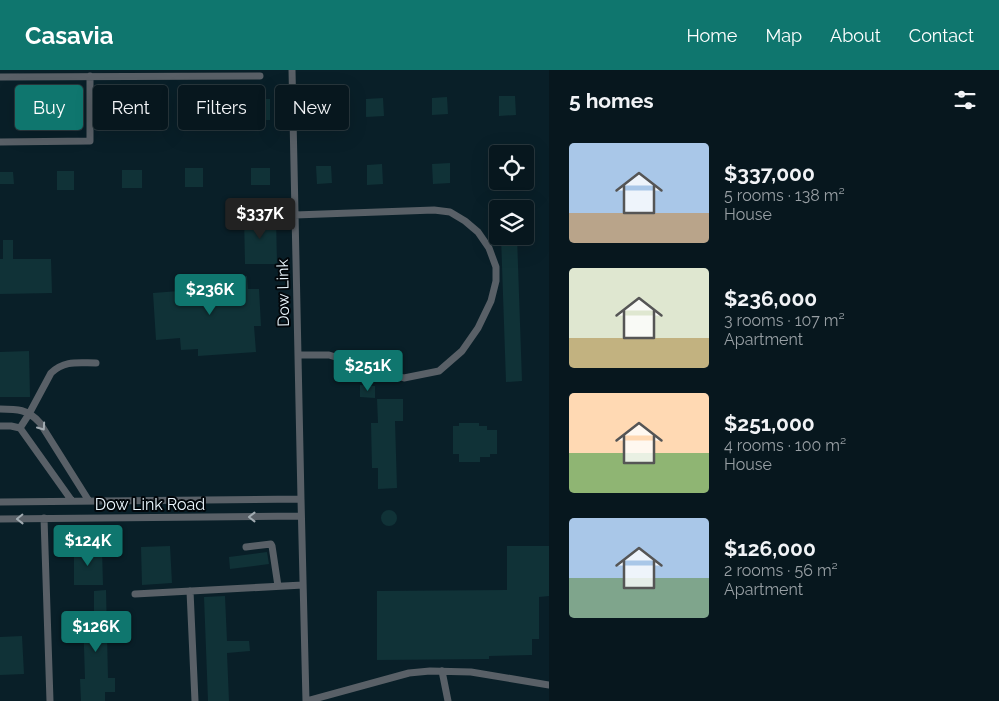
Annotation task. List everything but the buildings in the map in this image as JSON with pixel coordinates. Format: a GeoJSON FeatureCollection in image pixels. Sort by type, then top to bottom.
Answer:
{"type":"FeatureCollection","features":[{"type":"Feature","properties":{"kind":"lane"},"geometry":{"type":"LineString","coordinates":[[114,76],[119,70]]}},
{"type":"Feature","properties":{"kind":"lane","name":"Dow Link"},"geometry":{"type":"LineString","coordinates":[[292,70],[301,516],[307,701]]}},
{"type":"Feature","properties":{"kind":"lane"},"geometry":{"type":"LineString","coordinates":[[0,142],[90,141],[90,76]]}},
{"type":"Feature","properties":{"kind":"lane"},"geometry":{"type":"LineString","coordinates":[[0,77],[260,76]]}},
{"type":"Feature","properties":{"kind":"lane"},"geometry":{"type":"LineString","coordinates":[[295,215],[434,210],[450,212],[478,232],[489,248],[496,267],[496,281],[491,301],[478,328],[462,352],[439,371],[404,378],[329,355],[298,355]]}},
{"type":"Feature","properties":{"kind":"lane"},"geometry":{"type":"LineString","coordinates":[[0,426],[20,428],[52,373],[63,364],[96,363]]}},
{"type":"Feature","properties":{"kind":"lane"},"geometry":{"type":"LineString","coordinates":[[0,408],[23,411],[40,423],[89,501]]}},
{"type":"Feature","properties":{"kind":"lane","name":"Dow Link Road"},"geometry":{"type":"LineString","coordinates":[[20,428],[72,501]]}},
{"type":"Feature","properties":{"kind":"lane","name":"Dow Link Road"},"geometry":{"type":"LineString","coordinates":[[0,502],[301,499]]}},
{"type":"Feature","properties":{"kind":"lane","name":"Dow Link Road"},"geometry":{"type":"LineString","coordinates":[[0,519],[301,516]]}},
{"type":"Feature","properties":{"kind":"lane"},"geometry":{"type":"LineString","coordinates":[[44,518],[50,701]]}},
{"type":"Feature","properties":{"kind":"lane"},"geometry":{"type":"LineString","coordinates":[[246,547],[271,544],[278,586]]}},
{"type":"Feature","properties":{"kind":"lane"},"geometry":{"type":"LineString","coordinates":[[135,594],[303,585]]}},
{"type":"Feature","properties":{"kind":"lane"},"geometry":{"type":"LineString","coordinates":[[190,591],[195,701]]}},
{"type":"Feature","properties":{"kind":"lane"},"geometry":{"type":"LineString","coordinates":[[442,671],[448,701]]}},
{"type":"Feature","properties":{"kind":"lane"},"geometry":{"type":"LineString","coordinates":[[307,701],[409,673],[471,672],[549,685]]}}]}
